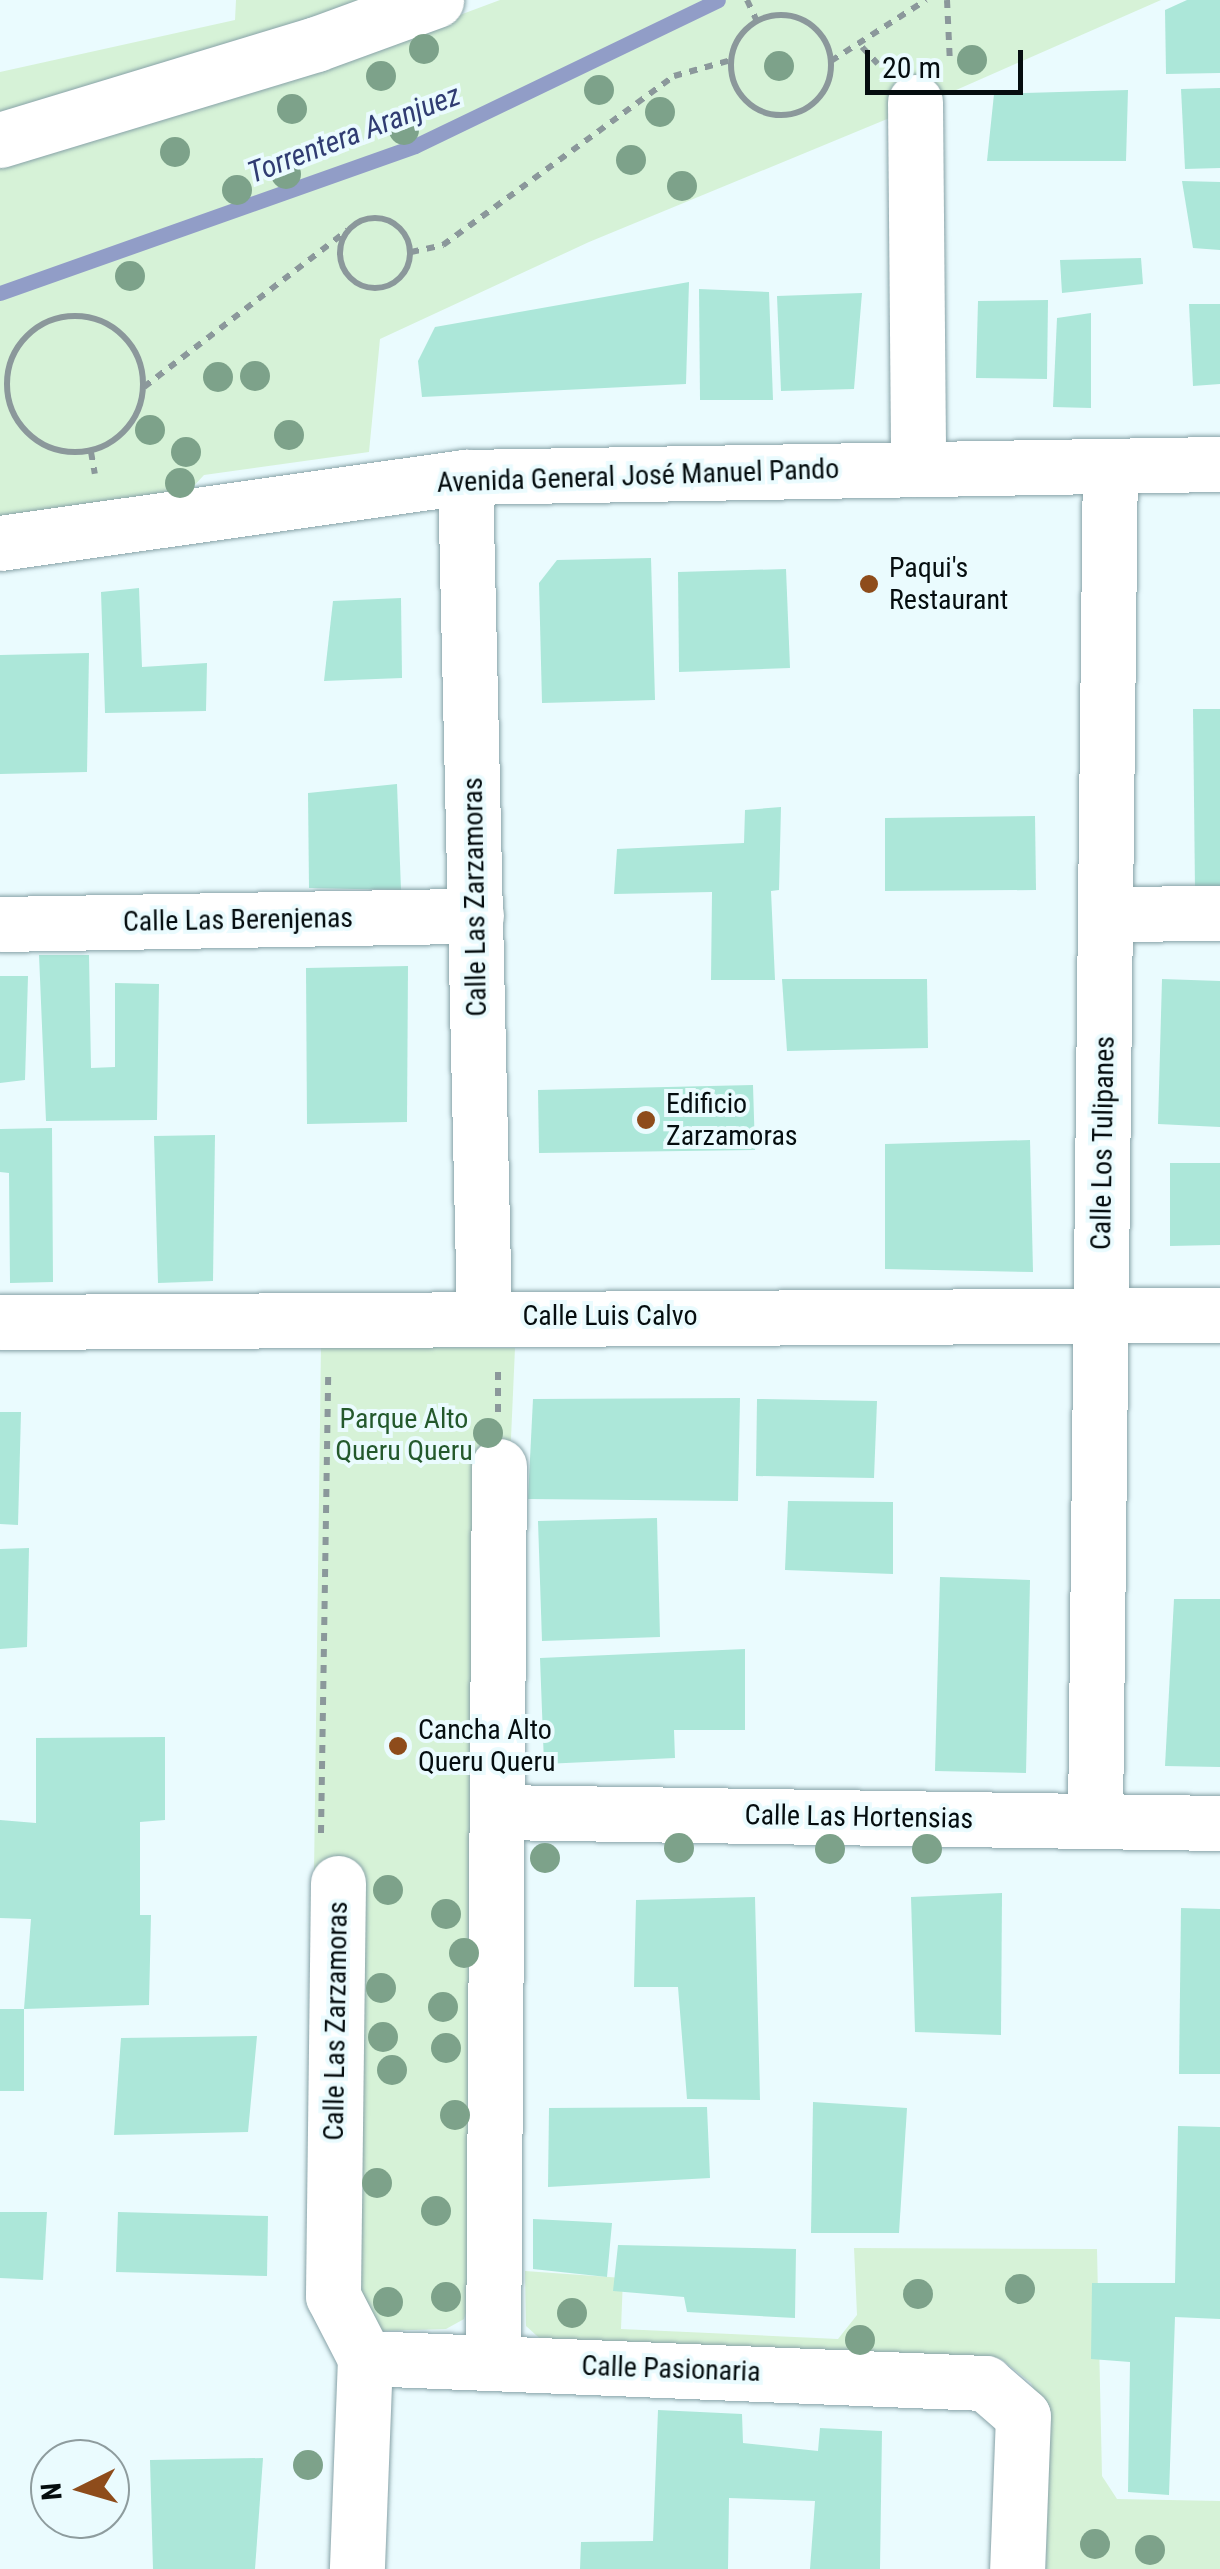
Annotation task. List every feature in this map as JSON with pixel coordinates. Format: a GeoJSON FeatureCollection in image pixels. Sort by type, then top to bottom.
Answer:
{"type":"FeatureCollection","features":[{"type":"Feature","properties":{"kind":"street"},"geometry":{"type":"LineString","coordinates":[[0,140],[316,44],[436,0]]}},
{"type":"Feature","properties":{"kind":"street"},"geometry":{"type":"LineString","coordinates":[[918,469],[933,93]]}},
{"type":"Feature","properties":{"kind":"street","name":"Avenida General José Manuel Pando"},"geometry":{"type":"LineString","coordinates":[[0,543],[466,477],[1220,464]]}},
{"type":"Feature","properties":{"kind":"street","name":"Calle Los Tulipanes"},"geometry":{"type":"LineString","coordinates":[[1095,1820],[1110,466]]}},
{"type":"Feature","properties":{"kind":"street","name":"Calle Las Zarzamoras"},"geometry":{"type":"LineString","coordinates":[[466,477],[484,1317]]}},
{"type":"Feature","properties":{"kind":"street"},"geometry":{"type":"LineString","coordinates":[[1106,914],[1220,913]]}},
{"type":"Feature","properties":{"kind":"street","name":"Calle Las Berenjenas"},"geometry":{"type":"LineString","coordinates":[[0,924],[476,916]]}},
{"type":"Feature","properties":{"kind":"street","name":"Calle Luis Calvo"},"geometry":{"type":"LineString","coordinates":[[0,1322],[1220,1315]]}},
{"type":"Feature","properties":{"kind":"street"},"geometry":{"type":"LineString","coordinates":[[493,2362],[499,1466]]}},
{"type":"Feature","properties":{"kind":"street","name":"Calle Las Hortensias"},"geometry":{"type":"LineString","coordinates":[[497,1812],[1220,1823]]}},
{"type":"Feature","properties":{"kind":"street","name":"Calle Las Zarzamoras"},"geometry":{"type":"LineString","coordinates":[[338,1883],[333,2296],[364,2358]]}},
{"type":"Feature","properties":{"kind":"street"},"geometry":{"type":"LineString","coordinates":[[357,2569],[364,2358]]}},
{"type":"Feature","properties":{"kind":"street","name":"Calle Pasionaria"},"geometry":{"type":"LineString","coordinates":[[364,2358],[986,2383],[1023,2416],[1017,2569]]}},
{"type":"Feature","properties":{"kind":"path"},"geometry":{"type":"LineString","coordinates":[[748,0],[757,21]]}},
{"type":"Feature","properties":{"kind":"path"},"geometry":{"type":"LineString","coordinates":[[831,61],[926,0]]}},
{"type":"Feature","properties":{"kind":"path"},"geometry":{"type":"LineString","coordinates":[[933,93],[947,0]]}},
{"type":"Feature","properties":{"kind":"path"},"geometry":{"type":"LineString","coordinates":[[348,230],[341,264],[363,287],[394,283],[411,252],[444,245],[674,76],[731,60],[757,21],[772,16],[804,21],[818,31],[831,61],[823,93],[796,113],[780,115],[749,104],[738,92],[731,60]]}},
{"type":"Feature","properties":{"kind":"path"},"geometry":{"type":"LineString","coordinates":[[143,388],[132,346],[117,330],[86,317],[54,319],[34,329],[9,364],[12,411],[25,431],[67,453],[90,452],[127,428],[143,388],[348,230],[381,218],[402,230],[411,252]]}},
{"type":"Feature","properties":{"kind":"path"},"geometry":{"type":"LineString","coordinates":[[0,360],[9,364]]}},
{"type":"Feature","properties":{"kind":"path"},"geometry":{"type":"LineString","coordinates":[[90,452],[95,474]]}},
{"type":"Feature","properties":{"kind":"path","name":"Calle Las Zarzamoras"},"geometry":{"type":"LineString","coordinates":[[328,1387],[320,1874],[338,1883]]}},
{"type":"Feature","properties":{"kind":"green space"},"geometry":{"type":"Polygon","coordinates":[[[236,0],[393,0],[0,120],[0,72],[235,20],[236,0]]]}},
{"type":"Feature","properties":{"kind":"green space"},"geometry":{"type":"Polygon","coordinates":[[[500,0],[1161,0],[938,98],[935,82],[894,83],[892,117],[589,242],[380,339],[369,452],[204,475],[179,502],[0,524],[0,161],[285,80],[500,0]]]}},
{"type":"Feature","properties":{"kind":"green space","name":"Parque Alto Queru Queru"},"geometry":{"type":"Polygon","coordinates":[[[321,1346],[515,1348],[473,2292],[464,2319],[446,2329],[379,2331],[362,2322],[314,1874],[321,1346]]]}},
{"type":"Feature","properties":{"kind":"green space"},"geometry":{"type":"Polygon","coordinates":[[[854,2248],[1097,2249],[1102,2476],[1117,2499],[1220,2501],[1220,2569],[1046,2569],[1049,2422],[1031,2383],[1001,2359],[546,2344],[526,2326],[525,2271],[623,2278],[621,2329],[838,2339],[857,2315],[854,2248]]]}},
{"type":"Feature","properties":{"kind":"building"},"geometry":{"type":"Polygon","coordinates":[[[1187,0],[1220,0],[1220,73],[1166,74],[1165,10],[1187,0]]]}},
{"type":"Feature","properties":{"kind":"building"},"geometry":{"type":"Polygon","coordinates":[[[1220,88],[1220,168],[1185,169],[1181,89],[1220,88]]]}},
{"type":"Feature","properties":{"kind":"building"},"geometry":{"type":"Polygon","coordinates":[[[1128,90],[1126,161],[987,161],[994,94],[1128,90]]]}},
{"type":"Feature","properties":{"kind":"building"},"geometry":{"type":"Polygon","coordinates":[[[1182,181],[1220,182],[1220,250],[1193,248],[1182,181]]]}},
{"type":"Feature","properties":{"kind":"building"},"geometry":{"type":"Polygon","coordinates":[[[1141,258],[1143,284],[1062,293],[1060,260],[1141,258]]]}},
{"type":"Feature","properties":{"kind":"building"},"geometry":{"type":"Polygon","coordinates":[[[689,282],[686,384],[422,397],[418,361],[435,327],[689,282]]]}},
{"type":"Feature","properties":{"kind":"building"},"geometry":{"type":"Polygon","coordinates":[[[699,289],[769,292],[773,400],[700,400],[699,289]]]}},
{"type":"Feature","properties":{"kind":"building"},"geometry":{"type":"Polygon","coordinates":[[[862,293],[854,389],[781,391],[777,296],[862,293]]]}},
{"type":"Feature","properties":{"kind":"building"},"geometry":{"type":"Polygon","coordinates":[[[1048,300],[1047,379],[976,378],[978,301],[1048,300]]]}},
{"type":"Feature","properties":{"kind":"building"},"geometry":{"type":"Polygon","coordinates":[[[1189,304],[1220,304],[1220,384],[1193,386],[1189,304]]]}},
{"type":"Feature","properties":{"kind":"building"},"geometry":{"type":"Polygon","coordinates":[[[1091,313],[1091,408],[1053,407],[1057,318],[1091,313]]]}},
{"type":"Feature","properties":{"kind":"building"},"geometry":{"type":"Polygon","coordinates":[[[651,558],[655,700],[542,703],[539,583],[557,560],[651,558]]]}},
{"type":"Feature","properties":{"kind":"building"},"geometry":{"type":"Polygon","coordinates":[[[786,569],[790,668],[679,672],[678,572],[786,569]]]}},
{"type":"Feature","properties":{"kind":"building"},"geometry":{"type":"Polygon","coordinates":[[[139,588],[142,667],[207,663],[206,711],[105,713],[101,592],[139,588]]]}},
{"type":"Feature","properties":{"kind":"building"},"geometry":{"type":"Polygon","coordinates":[[[401,598],[402,678],[324,681],[333,601],[401,598]]]}},
{"type":"Feature","properties":{"kind":"building"},"geometry":{"type":"Polygon","coordinates":[[[89,653],[87,772],[0,774],[0,655],[89,653]]]}},
{"type":"Feature","properties":{"kind":"building"},"geometry":{"type":"Polygon","coordinates":[[[1193,709],[1220,709],[1220,889],[1195,889],[1193,709]]]}},
{"type":"Feature","properties":{"kind":"building"},"geometry":{"type":"Polygon","coordinates":[[[397,784],[401,890],[309,888],[308,793],[397,784]]]}},
{"type":"Feature","properties":{"kind":"building"},"geometry":{"type":"Polygon","coordinates":[[[781,807],[779,890],[771,891],[775,980],[711,980],[712,892],[614,894],[617,849],[744,843],[745,810],[781,807]]]}},
{"type":"Feature","properties":{"kind":"building"},"geometry":{"type":"Polygon","coordinates":[[[1035,816],[1036,890],[885,891],[885,818],[1035,816]]]}},
{"type":"Feature","properties":{"kind":"building"},"geometry":{"type":"Polygon","coordinates":[[[39,955],[89,955],[91,1068],[115,1067],[115,983],[159,984],[157,1120],[46,1121],[39,955]]]}},
{"type":"Feature","properties":{"kind":"building"},"geometry":{"type":"Polygon","coordinates":[[[408,966],[407,1122],[307,1124],[306,968],[408,966]]]}},
{"type":"Feature","properties":{"kind":"building"},"geometry":{"type":"Polygon","coordinates":[[[0,976],[28,976],[25,1080],[0,1083],[0,976]]]}},
{"type":"Feature","properties":{"kind":"building"},"geometry":{"type":"Polygon","coordinates":[[[782,979],[927,979],[928,1048],[787,1051],[782,979]]]}},
{"type":"Feature","properties":{"kind":"building"},"geometry":{"type":"Polygon","coordinates":[[[1162,979],[1220,981],[1220,1127],[1158,1124],[1162,979]]]}},
{"type":"Feature","properties":{"kind":"building","name":"Edificio Zarzamoras"},"geometry":{"type":"Polygon","coordinates":[[[753,1085],[755,1150],[539,1153],[538,1090],[753,1085]]]}},
{"type":"Feature","properties":{"kind":"building"},"geometry":{"type":"Polygon","coordinates":[[[52,1128],[53,1282],[10,1283],[9,1173],[0,1172],[0,1129],[52,1128]]]}},
{"type":"Feature","properties":{"kind":"building"},"geometry":{"type":"Polygon","coordinates":[[[215,1135],[213,1281],[158,1283],[154,1136],[215,1135]]]}},
{"type":"Feature","properties":{"kind":"building"},"geometry":{"type":"Polygon","coordinates":[[[1030,1140],[1033,1272],[885,1269],[885,1144],[1030,1140]]]}},
{"type":"Feature","properties":{"kind":"building"},"geometry":{"type":"Polygon","coordinates":[[[1170,1163],[1220,1163],[1220,1245],[1170,1246],[1170,1163]]]}},
{"type":"Feature","properties":{"kind":"building"},"geometry":{"type":"Polygon","coordinates":[[[740,1398],[738,1501],[528,1499],[533,1399],[740,1398]]]}},
{"type":"Feature","properties":{"kind":"building"},"geometry":{"type":"Polygon","coordinates":[[[757,1399],[877,1401],[874,1478],[756,1476],[757,1399]]]}},
{"type":"Feature","properties":{"kind":"building"},"geometry":{"type":"Polygon","coordinates":[[[0,1412],[21,1412],[18,1525],[0,1524],[0,1412]]]}},
{"type":"Feature","properties":{"kind":"building"},"geometry":{"type":"Polygon","coordinates":[[[788,1501],[893,1502],[893,1574],[785,1570],[788,1501]]]}},
{"type":"Feature","properties":{"kind":"building"},"geometry":{"type":"Polygon","coordinates":[[[657,1518],[660,1637],[542,1641],[538,1521],[657,1518]]]}},
{"type":"Feature","properties":{"kind":"building"},"geometry":{"type":"Polygon","coordinates":[[[29,1548],[27,1647],[0,1649],[0,1549],[29,1548]]]}},
{"type":"Feature","properties":{"kind":"building"},"geometry":{"type":"Polygon","coordinates":[[[940,1577],[1030,1580],[1026,1773],[935,1771],[940,1577]]]}},
{"type":"Feature","properties":{"kind":"building"},"geometry":{"type":"Polygon","coordinates":[[[1174,1599],[1220,1599],[1220,1767],[1165,1766],[1174,1599]]]}},
{"type":"Feature","properties":{"kind":"building"},"geometry":{"type":"Polygon","coordinates":[[[745,1649],[745,1730],[674,1730],[675,1758],[544,1764],[540,1658],[745,1649]]]}},
{"type":"Feature","properties":{"kind":"building"},"geometry":{"type":"Polygon","coordinates":[[[165,1737],[165,1820],[140,1822],[140,1915],[151,1915],[149,2005],[24,2009],[31,1919],[0,1918],[0,1820],[36,1823],[36,1738],[165,1737]]]}},
{"type":"Feature","properties":{"kind":"building"},"geometry":{"type":"Polygon","coordinates":[[[1002,1893],[1001,2035],[915,2032],[911,1897],[1002,1893]]]}},
{"type":"Feature","properties":{"kind":"building"},"geometry":{"type":"Polygon","coordinates":[[[755,1897],[760,2100],[687,2099],[678,1987],[634,1987],[636,1900],[755,1897]]]}},
{"type":"Feature","properties":{"kind":"building"},"geometry":{"type":"Polygon","coordinates":[[[1181,1908],[1220,1909],[1220,2074],[1179,2074],[1181,1908]]]}},
{"type":"Feature","properties":{"kind":"building"},"geometry":{"type":"Polygon","coordinates":[[[0,2009],[24,2009],[24,2091],[0,2091],[0,2009]]]}},
{"type":"Feature","properties":{"kind":"building"},"geometry":{"type":"Polygon","coordinates":[[[257,2036],[248,2132],[114,2135],[121,2038],[257,2036]]]}},
{"type":"Feature","properties":{"kind":"building"},"geometry":{"type":"Polygon","coordinates":[[[813,2102],[907,2108],[899,2233],[811,2233],[813,2102]]]}},
{"type":"Feature","properties":{"kind":"building"},"geometry":{"type":"Polygon","coordinates":[[[707,2107],[710,2178],[548,2187],[549,2108],[707,2107]]]}},
{"type":"Feature","properties":{"kind":"building"},"geometry":{"type":"Polygon","coordinates":[[[1178,2126],[1220,2127],[1220,2319],[1175,2317],[1169,2495],[1128,2492],[1130,2362],[1091,2359],[1092,2283],[1175,2283],[1178,2126]]]}},
{"type":"Feature","properties":{"kind":"building"},"geometry":{"type":"Polygon","coordinates":[[[0,2212],[47,2212],[43,2280],[0,2278],[0,2212]]]}},
{"type":"Feature","properties":{"kind":"building"},"geometry":{"type":"Polygon","coordinates":[[[118,2212],[268,2216],[267,2276],[116,2272],[118,2212]]]}},
{"type":"Feature","properties":{"kind":"building"},"geometry":{"type":"Polygon","coordinates":[[[533,2219],[612,2223],[607,2277],[533,2269],[533,2219]]]}},
{"type":"Feature","properties":{"kind":"building"},"geometry":{"type":"Polygon","coordinates":[[[618,2245],[796,2249],[795,2318],[687,2312],[684,2297],[613,2291],[618,2245]]]}},
{"type":"Feature","properties":{"kind":"building"},"geometry":{"type":"Polygon","coordinates":[[[658,2410],[742,2414],[743,2443],[818,2451],[820,2428],[882,2431],[880,2569],[810,2569],[815,2501],[729,2498],[728,2569],[580,2569],[581,2542],[653,2541],[658,2410]]]}},
{"type":"Feature","properties":{"kind":"building"},"geometry":{"type":"Polygon","coordinates":[[[263,2458],[255,2569],[153,2569],[150,2460],[263,2458]]]}},
{"type":"Feature","properties":{"kind":"waterway","name":"Torrentera Aranjuez"},"geometry":{"type":"LineString","coordinates":[[0,293],[415,146],[718,0]]}},
{"type":"Feature","properties":{"kind":"place","name":"Paqui's Restaurant"},"geometry":{"type":"Point","coordinates":[869,584]}},
{"type":"Feature","properties":{"kind":"place","name":"Edificio Zarzamoras"},"geometry":{"type":"Point","coordinates":[646,1120]}},
{"type":"Feature","properties":{"kind":"place","name":"Cancha Alto Queru Queru"},"geometry":{"type":"Point","coordinates":[398,1746]}}]}
